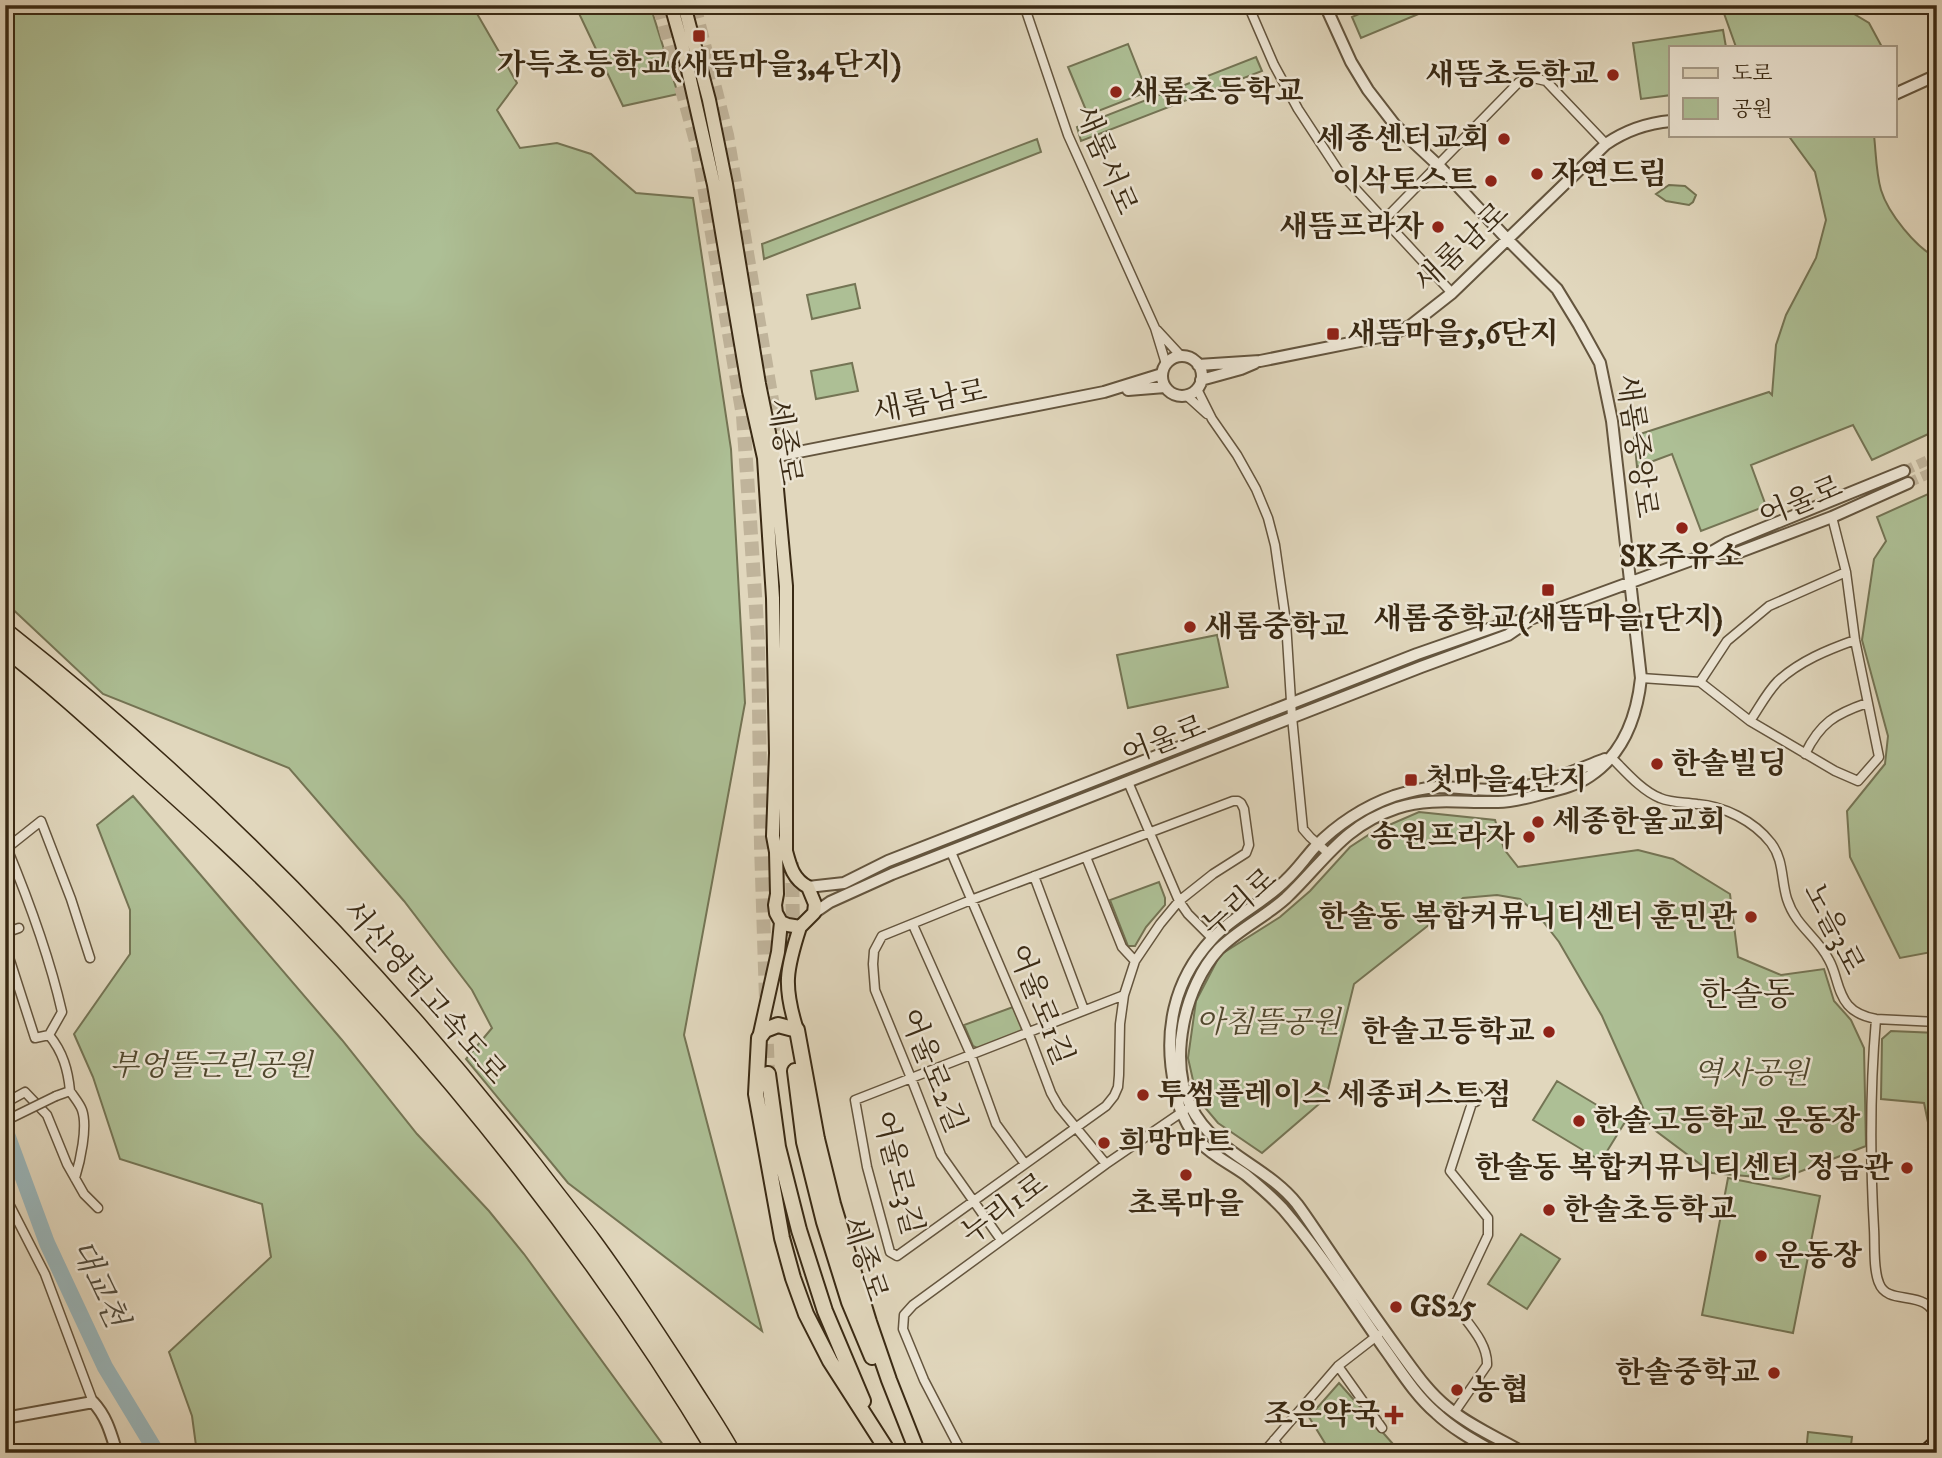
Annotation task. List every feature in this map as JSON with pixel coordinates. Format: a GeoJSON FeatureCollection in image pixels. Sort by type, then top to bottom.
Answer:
{"type":"FeatureCollection","features":[{"type":"Feature","properties":{"kind":"highway","name":"서산영덕고속도로"},"geometry":{"type":"LineString","coordinates":[[5,631],[56,671],[198,795],[301,897],[404,1007],[497,1118],[593,1240],[661,1340],[732,1453]]}},
{"type":"Feature","properties":{"kind":"highway","name":"서산영덕고속도로"},"geometry":{"type":"LineString","coordinates":[[5,648],[50,683],[237,854],[294,908],[396,1018],[489,1128],[582,1251],[718,1453]]}},
{"type":"Feature","properties":{"kind":"highway"},"geometry":{"type":"LineString","coordinates":[[889,1453],[830,1361],[806,1314],[782,1238],[756,1094],[759,1038],[765,1030],[778,1025],[797,1030],[817,1139],[833,1204],[873,1334],[917,1449]]}},
{"type":"Feature","properties":{"kind":"highway","name":"세종로"},"geometry":{"type":"LineString","coordinates":[[795,1071],[804,1142],[824,1222],[849,1302],[878,1372],[917,1449]]}},
{"type":"Feature","properties":{"kind":"highway","name":"세종로"},"geometry":{"type":"LineString","coordinates":[[768,1074],[778,1147],[799,1230],[825,1311],[859,1395],[889,1453]]}},
{"type":"Feature","properties":{"kind":"main road","name":"세종로"},"geometry":{"type":"LineString","coordinates":[[671,5],[714,185],[749,391],[769,458],[776,753],[772,836],[776,852],[775,905],[781,922],[778,952],[759,1038]]}},
{"type":"Feature","properties":{"kind":"main road","name":"세종로"},"geometry":{"type":"LineString","coordinates":[[684,5],[712,112],[759,384],[786,586],[785,837],[789,862],[815,904],[814,913]]}},
{"type":"Feature","properties":{"kind":"main road"},"geometry":{"type":"LineString","coordinates":[[777,894],[783,887],[803,884]]}},
{"type":"Feature","properties":{"kind":"main road"},"geometry":{"type":"LineString","coordinates":[[797,1030],[787,992],[787,973],[800,927],[814,913]]}},
{"type":"Feature","properties":{"kind":"main road"},"geometry":{"type":"LineString","coordinates":[[781,922],[800,927]]}},
{"type":"Feature","properties":{"kind":"main road"},"geometry":{"type":"LineString","coordinates":[[1924,1453],[1937,1441]]}},
{"type":"Feature","properties":{"kind":"street","name":"새롬서로"},"geometry":{"type":"LineString","coordinates":[[1024,5],[1068,135],[1155,328]]}},
{"type":"Feature","properties":{"kind":"street"},"geometry":{"type":"LineString","coordinates":[[1248,5],[1274,65],[1338,170],[1452,293]]}},
{"type":"Feature","properties":{"kind":"street","name":"새롬중앙로"},"geometry":{"type":"LineString","coordinates":[[1325,5],[1351,62],[1395,125],[1439,166],[1557,289],[1580,325],[1600,363],[1612,421],[1629,582]]}},
{"type":"Feature","properties":{"kind":"street"},"geometry":{"type":"LineString","coordinates":[[1929,5],[1937,23]]}},
{"type":"Feature","properties":{"kind":"street"},"geometry":{"type":"LineString","coordinates":[[1896,94],[1937,75]]}},
{"type":"Feature","properties":{"kind":"street"},"geometry":{"type":"LineString","coordinates":[[1385,219],[1520,82],[1533,78],[1546,81],[1606,144]]}},
{"type":"Feature","properties":{"kind":"street","name":"새롬남로"},"geometry":{"type":"LineString","coordinates":[[1198,365],[1260,361],[1390,335],[1410,326],[1452,293],[1606,144],[1634,129],[1669,121]]}},
{"type":"Feature","properties":{"kind":"street"},"geometry":{"type":"LineString","coordinates":[[1155,328],[1181,356],[1194,360],[1198,365],[1199,384],[1212,419]]}},
{"type":"Feature","properties":{"kind":"street"},"geometry":{"type":"LineString","coordinates":[[1155,328],[1165,387],[1174,394],[1186,395],[1212,419],[1237,455],[1256,489],[1268,519],[1275,545],[1286,622],[1303,829],[1328,853]]}},
{"type":"Feature","properties":{"kind":"street"},"geometry":{"type":"LineString","coordinates":[[1164,369],[1171,360],[1181,356]]}},
{"type":"Feature","properties":{"kind":"street","name":"새롬남로"},"geometry":{"type":"LineString","coordinates":[[1199,384],[1260,361]]}},
{"type":"Feature","properties":{"kind":"street","name":"새롬남로"},"geometry":{"type":"LineString","coordinates":[[1104,392],[1164,369]]}},
{"type":"Feature","properties":{"kind":"street"},"geometry":{"type":"LineString","coordinates":[[1186,395],[1199,384]]}},
{"type":"Feature","properties":{"kind":"street","name":"새롬남로"},"geometry":{"type":"LineString","coordinates":[[769,458],[1104,392],[1165,387]]}},
{"type":"Feature","properties":{"kind":"street","name":"어울로"},"geometry":{"type":"LineString","coordinates":[[803,884],[844,883],[888,861],[1466,637],[1503,624],[1533,618],[1709,554],[1727,543],[1904,471]]}},
{"type":"Feature","properties":{"kind":"street","name":"어울로"},"geometry":{"type":"LineString","coordinates":[[1709,554],[1737,553],[1832,517],[1908,483]]}},
{"type":"Feature","properties":{"kind":"street"},"geometry":{"type":"LineString","coordinates":[[1641,678],[1700,682],[1750,721],[1804,754],[1858,781],[1879,757],[1855,640],[1846,572],[1832,517]]}},
{"type":"Feature","properties":{"kind":"street"},"geometry":{"type":"LineString","coordinates":[[1700,682],[1727,641],[1769,607],[1846,572]]}},
{"type":"Feature","properties":{"kind":"street","name":"누리로"},"geometry":{"type":"LineString","coordinates":[[1186,1109],[1180,1054],[1185,1011],[1198,980],[1219,950],[1244,928],[1284,900],[1353,830],[1396,808],[1423,802],[1503,802],[1568,787],[1590,776],[1611,757],[1624,739],[1639,700],[1641,678],[1629,582]]}},
{"type":"Feature","properties":{"kind":"street","name":"어울로"},"geometry":{"type":"LineString","coordinates":[[814,913],[830,901],[892,874],[1508,635],[1533,618]]}},
{"type":"Feature","properties":{"kind":"street"},"geometry":{"type":"LineString","coordinates":[[1750,721],[1777,682],[1798,665],[1825,650],[1855,640]]}},
{"type":"Feature","properties":{"kind":"street"},"geometry":{"type":"LineString","coordinates":[[1804,754],[1824,724],[1842,711],[1867,703]]}},
{"type":"Feature","properties":{"kind":"street","name":"누리로"},"geometry":{"type":"LineString","coordinates":[[1496,1453],[1457,1431],[1420,1397],[1296,1203],[1277,1184],[1232,1154],[1186,1109],[1170,1065],[1174,1007],[1176,997],[1189,972],[1212,938],[1286,881],[1318,845],[1366,808],[1393,796],[1437,788],[1510,789],[1562,776],[1611,757]]}},
{"type":"Feature","properties":{"kind":"street","name":"노을3로"},"geometry":{"type":"LineString","coordinates":[[1611,757],[1659,798],[1724,810],[1764,834],[1779,856],[1791,910],[1798,923],[1830,960],[1840,992],[1849,1006],[1876,1019],[1937,1022]]}},
{"type":"Feature","properties":{"kind":"street"},"geometry":{"type":"LineString","coordinates":[[1128,782],[1179,901],[1212,938]]}},
{"type":"Feature","properties":{"kind":"street","name":"어울로3길"},"geometry":{"type":"LineString","coordinates":[[971,900],[1233,801],[1238,801],[1243,806],[1249,845],[1245,853],[1179,901],[1160,923],[1135,961],[1124,995],[1120,1024],[1118,1087],[1114,1096],[1106,1106],[897,1256],[890,1252],[867,1167],[855,1100],[1124,995]]}},
{"type":"Feature","properties":{"kind":"street"},"geometry":{"type":"LineString","coordinates":[[5,945],[35,1038],[49,1035],[62,1012],[41,936],[6,848],[41,821],[90,958]]}},
{"type":"Feature","properties":{"kind":"street","name":"어울로1길"},"geometry":{"type":"LineString","coordinates":[[951,852],[1028,1032],[1051,1093],[1059,1107],[1105,1164]]}},
{"type":"Feature","properties":{"kind":"street"},"geometry":{"type":"LineString","coordinates":[[1086,857],[1122,947],[1135,961]]}},
{"type":"Feature","properties":{"kind":"street"},"geometry":{"type":"LineString","coordinates":[[1034,876],[1084,1010]]}},
{"type":"Feature","properties":{"kind":"street","name":"어울로2길"},"geometry":{"type":"LineString","coordinates":[[971,900],[882,936],[874,951],[875,990],[940,1155],[1001,1240]]}},
{"type":"Feature","properties":{"kind":"street","name":"어울로2길"},"geometry":{"type":"LineString","coordinates":[[913,925],[971,1055],[996,1124],[1025,1164]]}},
{"type":"Feature","properties":{"kind":"street"},"geometry":{"type":"LineString","coordinates":[[5,933],[19,928]]}},
{"type":"Feature","properties":{"kind":"street"},"geometry":{"type":"LineString","coordinates":[[1876,1019],[1871,1135],[1877,1275],[1883,1290],[1891,1295],[1922,1301],[1930,1306],[1937,1321]]}},
{"type":"Feature","properties":{"kind":"street"},"geometry":{"type":"LineString","coordinates":[[49,1035],[68,1070],[70,1091],[82,1108],[85,1122],[75,1178]]}},
{"type":"Feature","properties":{"kind":"street"},"geometry":{"type":"LineString","coordinates":[[5,1121],[70,1091]]}},
{"type":"Feature","properties":{"kind":"street"},"geometry":{"type":"LineString","coordinates":[[5,1103],[25,1092],[47,1115],[83,1194],[98,1209]]}},
{"type":"Feature","properties":{"kind":"street"},"geometry":{"type":"LineString","coordinates":[[1454,1413],[1487,1365],[1484,1347],[1455,1305],[1488,1235],[1488,1218],[1450,1171],[1472,1103]]}},
{"type":"Feature","properties":{"kind":"street","name":"누리1로"},"geometry":{"type":"LineString","coordinates":[[962,1453],[924,1380],[903,1329],[904,1315],[913,1304],[1105,1164],[1186,1109]]}},
{"type":"Feature","properties":{"kind":"street"},"geometry":{"type":"LineString","coordinates":[[5,1196],[45,1274],[93,1402],[109,1424],[117,1453]]}},
{"type":"Feature","properties":{"kind":"street"},"geometry":{"type":"LineString","coordinates":[[1263,1453],[1338,1366],[1380,1333]]}},
{"type":"Feature","properties":{"kind":"street","name":"누리로"},"geometry":{"type":"LineString","coordinates":[[1380,1333],[1428,1388],[1454,1413],[1524,1453]]}},
{"type":"Feature","properties":{"kind":"street"},"geometry":{"type":"LineString","coordinates":[[1338,1366],[1382,1428]]}},
{"type":"Feature","properties":{"kind":"street"},"geometry":{"type":"LineString","coordinates":[[5,1418],[93,1402]]}},
{"type":"Feature","properties":{"kind":"street"},"geometry":{"type":"LineString","coordinates":[[1275,1440],[1282,1453]]}},
{"type":"Feature","properties":{"kind":"green space"},"geometry":{"type":"Polygon","coordinates":[[[5,5],[472,5],[517,83],[497,110],[520,148],[557,143],[591,154],[636,193],[693,198],[731,449],[745,703],[684,1035],[762,1331],[568,1183],[466,1059],[492,1028],[472,990],[404,901],[289,768],[103,694],[5,602],[5,5]]]}},
{"type":"Feature","properties":{"kind":"green space"},"geometry":{"type":"Polygon","coordinates":[[[575,5],[650,5],[678,94],[623,106],[575,5]]]}},
{"type":"Feature","properties":{"kind":"green space"},"geometry":{"type":"Polygon","coordinates":[[[1379,5],[1440,5],[1361,38],[1352,17],[1379,5]]]}},
{"type":"Feature","properties":{"kind":"green space"},"geometry":{"type":"Polygon","coordinates":[[[1721,5],[1839,5],[1869,23],[1881,46],[1736,46],[1721,5]]]}},
{"type":"Feature","properties":{"kind":"green space"},"geometry":{"type":"Polygon","coordinates":[[[1723,30],[1726,46],[1669,46],[1669,95],[1641,99],[1633,43],[1723,30]]]}},
{"type":"Feature","properties":{"kind":"green space"},"geometry":{"type":"Polygon","coordinates":[[[1128,44],[1147,92],[1088,115],[1068,67],[1128,44]]]}},
{"type":"Feature","properties":{"kind":"green space"},"geometry":{"type":"Polygon","coordinates":[[[1256,57],[1262,71],[1081,141],[1077,127],[1256,57]]]}},
{"type":"Feature","properties":{"kind":"green space"},"geometry":{"type":"Polygon","coordinates":[[[1789,136],[1874,136],[1878,177],[1885,199],[1896,219],[1912,238],[1937,258],[1937,430],[1872,460],[1853,425],[1751,465],[1766,506],[1701,531],[1672,454],[1637,467],[1634,436],[1769,392],[1772,395],[1776,345],[1786,315],[1816,258],[1826,220],[1815,172],[1789,136]]]}},
{"type":"Feature","properties":{"kind":"green space"},"geometry":{"type":"Polygon","coordinates":[[[1037,139],[1041,152],[764,259],[762,244],[1037,139]]]}},
{"type":"Feature","properties":{"kind":"green space"},"geometry":{"type":"Polygon","coordinates":[[[1669,185],[1685,186],[1696,195],[1693,202],[1689,205],[1666,201],[1656,194],[1669,185]]]}},
{"type":"Feature","properties":{"kind":"green space"},"geometry":{"type":"Polygon","coordinates":[[[855,284],[860,308],[812,319],[807,295],[855,284]]]}},
{"type":"Feature","properties":{"kind":"green space"},"geometry":{"type":"Polygon","coordinates":[[[852,363],[858,391],[816,399],[811,371],[852,363]]]}},
{"type":"Feature","properties":{"kind":"green space"},"geometry":{"type":"Polygon","coordinates":[[[1937,490],[1937,951],[1900,958],[1850,857],[1847,811],[1885,764],[1888,736],[1862,640],[1874,559],[1886,541],[1877,517],[1937,490]]]}},
{"type":"Feature","properties":{"kind":"green space"},"geometry":{"type":"Polygon","coordinates":[[[1217,635],[1228,687],[1128,708],[1117,655],[1217,635]]]}},
{"type":"Feature","properties":{"kind":"green space","name":"부엉뜰근린공원"},"geometry":{"type":"Polygon","coordinates":[[[133,796],[342,1040],[417,1134],[489,1211],[524,1254],[669,1453],[197,1453],[192,1416],[169,1352],[271,1257],[262,1204],[120,1159],[93,1077],[74,1034],[130,954],[130,910],[97,825],[133,796]]]}},
{"type":"Feature","properties":{"kind":"green space"},"geometry":{"type":"Polygon","coordinates":[[[1419,812],[1495,820],[1504,849],[1518,867],[1638,850],[1673,859],[1730,894],[1738,957],[1781,975],[1824,969],[1834,1001],[1851,1020],[1864,1048],[1866,1146],[1781,1179],[1712,1173],[1652,1128],[1602,1016],[1559,942],[1538,915],[1520,899],[1497,895],[1463,898],[1354,984],[1326,1098],[1262,1153],[1218,1123],[1197,1098],[1188,1058],[1196,1001],[1220,955],[1280,917],[1310,891],[1350,847],[1373,832],[1419,812]]]}},
{"type":"Feature","properties":{"kind":"green space"},"geometry":{"type":"Polygon","coordinates":[[[1159,882],[1165,905],[1146,927],[1135,946],[1128,946],[1110,900],[1159,882]]]}},
{"type":"Feature","properties":{"kind":"green space"},"geometry":{"type":"Polygon","coordinates":[[[1013,1007],[1022,1027],[1021,1033],[979,1049],[973,1046],[964,1025],[1013,1007]]]}},
{"type":"Feature","properties":{"kind":"green space"},"geometry":{"type":"Polygon","coordinates":[[[1891,1031],[1937,1033],[1937,1166],[1924,1103],[1881,1099],[1882,1039],[1891,1031]]]}},
{"type":"Feature","properties":{"kind":"green space","name":"한솔고등학교 운동장"},"geometry":{"type":"Polygon","coordinates":[[[1557,1081],[1625,1122],[1601,1161],[1533,1120],[1557,1081]]]}},
{"type":"Feature","properties":{"kind":"green space","name":"운동장"},"geometry":{"type":"Polygon","coordinates":[[[1728,1178],[1820,1196],[1793,1333],[1702,1315],[1728,1178]]]}},
{"type":"Feature","properties":{"kind":"green space"},"geometry":{"type":"Polygon","coordinates":[[[1521,1234],[1560,1259],[1527,1309],[1488,1284],[1521,1234]]]}},
{"type":"Feature","properties":{"kind":"green space"},"geometry":{"type":"Polygon","coordinates":[[[1339,1383],[1401,1453],[1331,1453],[1309,1417],[1339,1383]]]}},
{"type":"Feature","properties":{"kind":"green space"},"geometry":{"type":"Polygon","coordinates":[[[1808,1432],[1852,1437],[1850,1453],[1806,1453],[1808,1432]]]}},
{"type":"Feature","properties":{"kind":"waterway","name":"대교천"},"geometry":{"type":"LineString","coordinates":[[5,1129],[47,1243],[105,1367],[157,1453]]}},
{"type":"Feature","properties":{"kind":"tunnel"},"geometry":{"type":"LineString","coordinates":[[659,5],[697,145],[743,416],[758,639],[766,999]]}},
{"type":"Feature","properties":{"kind":"tunnel"},"geometry":{"type":"LineString","coordinates":[[694,5],[727,135],[774,412],[776,450]]}},
{"type":"Feature","properties":{"kind":"tunnel"},"geometry":{"type":"LineString","coordinates":[[1904,471],[1937,456]]}},
{"type":"Feature","properties":{"kind":"tunnel"},"geometry":{"type":"LineString","coordinates":[[1908,483],[1937,470]]}},
{"type":"Feature","properties":{"kind":"tunnel"},"geometry":{"type":"LineString","coordinates":[[792,862],[793,936]]}},
{"type":"Feature","properties":{"kind":"tunnel"},"geometry":{"type":"LineString","coordinates":[[766,1023],[768,1074]]}},
{"type":"Feature","properties":{"kind":"place","name":"가득초등학교(새뜸마을3,4단지)"},"geometry":{"type":"Point","coordinates":[699,36]}},
{"type":"Feature","properties":{"kind":"place","name":"새뜸초등학교"},"geometry":{"type":"Point","coordinates":[1613,75]}},
{"type":"Feature","properties":{"kind":"place","name":"새롬초등학교"},"geometry":{"type":"Point","coordinates":[1116,92]}},
{"type":"Feature","properties":{"kind":"place","name":"세종센터교회"},"geometry":{"type":"Point","coordinates":[1504,139]}},
{"type":"Feature","properties":{"kind":"place","name":"자연드림"},"geometry":{"type":"Point","coordinates":[1537,174]}},
{"type":"Feature","properties":{"kind":"place","name":"이삭토스트"},"geometry":{"type":"Point","coordinates":[1491,181]}},
{"type":"Feature","properties":{"kind":"place","name":"새뜸프라자"},"geometry":{"type":"Point","coordinates":[1438,227]}},
{"type":"Feature","properties":{"kind":"place","name":"새뜸마을5,6단지"},"geometry":{"type":"Point","coordinates":[1333,334]}},
{"type":"Feature","properties":{"kind":"place","name":"SK주유소"},"geometry":{"type":"Point","coordinates":[1682,528]}},
{"type":"Feature","properties":{"kind":"place","name":"새롬중학교(새뜸마을1단지)"},"geometry":{"type":"Point","coordinates":[1548,590]}},
{"type":"Feature","properties":{"kind":"place","name":"새롬중학교"},"geometry":{"type":"Point","coordinates":[1190,627]}},
{"type":"Feature","properties":{"kind":"place","name":"한솔빌딩"},"geometry":{"type":"Point","coordinates":[1657,764]}},
{"type":"Feature","properties":{"kind":"place","name":"첫마을4단지"},"geometry":{"type":"Point","coordinates":[1411,780]}},
{"type":"Feature","properties":{"kind":"place","name":"세종한울교회"},"geometry":{"type":"Point","coordinates":[1538,822]}},
{"type":"Feature","properties":{"kind":"place","name":"송원프라자"},"geometry":{"type":"Point","coordinates":[1529,837]}},
{"type":"Feature","properties":{"kind":"place","name":"한솔동 복합커뮤니티센터 훈민관"},"geometry":{"type":"Point","coordinates":[1751,917]}},
{"type":"Feature","properties":{"kind":"place","name":"한솔고등학교"},"geometry":{"type":"Point","coordinates":[1549,1032]}},
{"type":"Feature","properties":{"kind":"place","name":"투썸플레이스 세종퍼스트점"},"geometry":{"type":"Point","coordinates":[1143,1095]}},
{"type":"Feature","properties":{"kind":"place","name":"한솔고등학교 운동장"},"geometry":{"type":"Point","coordinates":[1579,1121]}},
{"type":"Feature","properties":{"kind":"place","name":"희망마트"},"geometry":{"type":"Point","coordinates":[1104,1143]}},
{"type":"Feature","properties":{"kind":"place","name":"한솔동 복합커뮤니티센터 정음관"},"geometry":{"type":"Point","coordinates":[1907,1168]}},
{"type":"Feature","properties":{"kind":"place","name":"초록마을"},"geometry":{"type":"Point","coordinates":[1186,1175]}},
{"type":"Feature","properties":{"kind":"place","name":"한솔초등학교"},"geometry":{"type":"Point","coordinates":[1549,1210]}},
{"type":"Feature","properties":{"kind":"place","name":"운동장"},"geometry":{"type":"Point","coordinates":[1761,1256]}},
{"type":"Feature","properties":{"kind":"place","name":"GS25"},"geometry":{"type":"Point","coordinates":[1396,1307]}},
{"type":"Feature","properties":{"kind":"place","name":"한솔중학교"},"geometry":{"type":"Point","coordinates":[1774,1373]}},
{"type":"Feature","properties":{"kind":"place","name":"농협"},"geometry":{"type":"Point","coordinates":[1457,1390]}},
{"type":"Feature","properties":{"kind":"place","name":"조은약국"},"geometry":{"type":"Point","coordinates":[1394,1415]}},
{"type":"Feature","properties":{"kind":"district","name":"한솔동"},"geometry":{"type":"Point","coordinates":[1747,995]}},
{"type":"Feature","properties":{"kind":"park label","name":"아침뜰공원"},"geometry":{"type":"Point","coordinates":[1268,1023]}},
{"type":"Feature","properties":{"kind":"park label","name":"역사공원"},"geometry":{"type":"Point","coordinates":[1751,1074]}}]}
